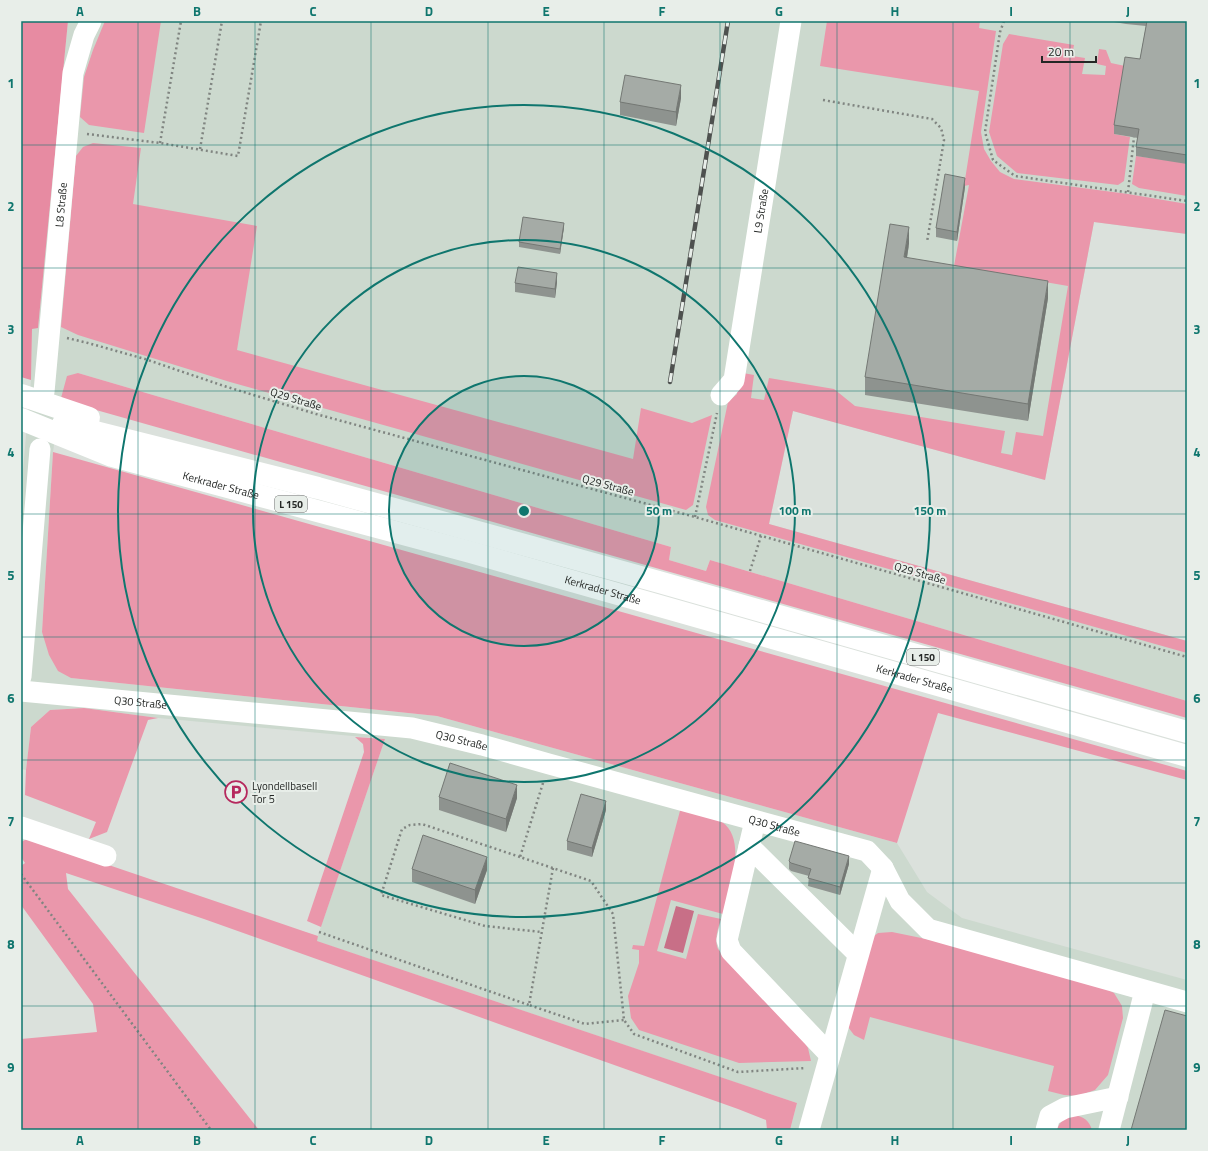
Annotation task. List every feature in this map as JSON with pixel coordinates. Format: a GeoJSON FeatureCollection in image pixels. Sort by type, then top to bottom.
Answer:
{"type":"FeatureCollection","features":[{"type":"Feature","properties":{"kind":"highway"},"geometry":{"type":"LineString","coordinates":[[21,395],[99,421],[318,488]]}},
{"type":"Feature","properties":{"kind":"highway","name":"Kerkrader Straße"},"geometry":{"type":"LineString","coordinates":[[21,414],[318,488],[1187,732]]}},
{"type":"Feature","properties":{"kind":"highway","name":"Kerkrader Straße"},"geometry":{"type":"LineString","coordinates":[[21,419],[112,456],[478,554],[1187,756]]}},
{"type":"Feature","properties":{"kind":"highway"},"geometry":{"type":"LineString","coordinates":[[21,434],[112,456]]}},
{"type":"Feature","properties":{"kind":"street","name":"L8 Straße"},"geometry":{"type":"LineString","coordinates":[[44,392],[73,72],[84,36],[91,21]]}},
{"type":"Feature","properties":{"kind":"street","name":"L9 Straße"},"geometry":{"type":"LineString","coordinates":[[721,395],[734,380],[791,21]]}},
{"type":"Feature","properties":{"kind":"street"},"geometry":{"type":"LineString","coordinates":[[21,677],[40,449]]}},
{"type":"Feature","properties":{"kind":"street","name":"Q30 Straße"},"geometry":{"type":"LineString","coordinates":[[21,691],[412,728],[482,745],[867,851],[883,868],[900,901],[928,929],[1187,1002]]}},
{"type":"Feature","properties":{"kind":"street"},"geometry":{"type":"LineString","coordinates":[[755,821],[727,940],[731,951],[828,1061]]}},
{"type":"Feature","properties":{"kind":"street"},"geometry":{"type":"LineString","coordinates":[[21,827],[106,856]]}},
{"type":"Feature","properties":{"kind":"street"},"geometry":{"type":"LineString","coordinates":[[749,846],[858,954]]}},
{"type":"Feature","properties":{"kind":"street"},"geometry":{"type":"LineString","coordinates":[[809,1130],[883,868]]}},
{"type":"Feature","properties":{"kind":"street"},"geometry":{"type":"LineString","coordinates":[[1109,1130],[1145,991]]}},
{"type":"Feature","properties":{"kind":"street"},"geometry":{"type":"LineString","coordinates":[[1046,1130],[1050,1116],[1065,1108],[1118,1097]]}},
{"type":"Feature","properties":{"kind":"path"},"geometry":{"type":"LineString","coordinates":[[160,143],[181,21]]}},
{"type":"Feature","properties":{"kind":"path"},"geometry":{"type":"LineString","coordinates":[[200,149],[222,21]]}},
{"type":"Feature","properties":{"kind":"path"},"geometry":{"type":"LineString","coordinates":[[67,131],[160,143],[238,156],[261,21]]}},
{"type":"Feature","properties":{"kind":"path"},"geometry":{"type":"LineString","coordinates":[[1004,21],[1000,32],[985,132],[993,160],[1015,176],[1187,201]]}},
{"type":"Feature","properties":{"kind":"path"},"geometry":{"type":"LineString","coordinates":[[823,100],[932,119],[941,128],[944,140],[927,242]]}},
{"type":"Feature","properties":{"kind":"path"},"geometry":{"type":"LineString","coordinates":[[1128,192],[1134,137]]}},
{"type":"Feature","properties":{"kind":"path","name":"Q29 Straße"},"geometry":{"type":"LineString","coordinates":[[49,335],[88,343],[145,359],[224,386],[316,414],[695,516],[1187,657]]}},
{"type":"Feature","properties":{"kind":"path"},"geometry":{"type":"LineString","coordinates":[[695,516],[721,395]]}},
{"type":"Feature","properties":{"kind":"path"},"geometry":{"type":"LineString","coordinates":[[750,571],[761,536]]}},
{"type":"Feature","properties":{"kind":"path"},"geometry":{"type":"LineString","coordinates":[[520,857],[549,764]]}},
{"type":"Feature","properties":{"kind":"path"},"geometry":{"type":"LineString","coordinates":[[541,932],[485,926],[381,895],[402,830],[410,825],[422,824],[591,881],[613,914],[624,1020],[634,1034],[738,1072],[828,1061]]}},
{"type":"Feature","properties":{"kind":"path"},"geometry":{"type":"LineString","coordinates":[[529,1005],[553,868]]}},
{"type":"Feature","properties":{"kind":"path"},"geometry":{"type":"LineString","coordinates":[[21,874],[211,1130]]}},
{"type":"Feature","properties":{"kind":"path"},"geometry":{"type":"LineString","coordinates":[[320,932],[585,1024],[624,1020]]}},
{"type":"Feature","properties":{"kind":"shaded area"},"geometry":{"type":"Polygon","coordinates":[[[21,21],[68,21],[38,328],[32,329],[31,380],[21,377],[21,21]]]}},
{"type":"Feature","properties":{"kind":"shaded area"},"geometry":{"type":"Polygon","coordinates":[[[68,21],[1187,21],[1187,234],[1094,222],[1045,480],[793,411],[769,524],[1187,641],[1187,701],[710,560],[706,571],[669,560],[671,547],[78,373],[61,398],[53,452],[42,632],[71,678],[437,716],[897,843],[927,892],[962,918],[1187,980],[1187,1130],[790,1130],[797,1103],[316,941],[385,739],[158,718],[84,708],[50,710],[31,727],[26,770],[21,769],[21,492],[31,380],[32,329],[38,327],[68,21]]]}},
{"type":"Feature","properties":{"kind":"shaded area"},"geometry":{"type":"Polygon","coordinates":[[[105,21],[161,21],[144,133],[89,125],[80,117],[84,77],[105,21]]]}},
{"type":"Feature","properties":{"kind":"shaded area"},"geometry":{"type":"Polygon","coordinates":[[[827,21],[980,21],[979,28],[996,31],[981,132],[984,149],[1000,172],[1014,179],[1128,194],[1187,204],[1187,234],[1094,222],[1045,480],[793,411],[769,524],[1187,641],[1187,653],[715,520],[708,515],[706,507],[728,402],[737,394],[737,386],[743,373],[754,375],[751,398],[764,400],[769,378],[834,389],[855,406],[1005,431],[1001,453],[1012,455],[1016,432],[1043,436],[1068,286],[954,266],[969,185],[964,186],[979,91],[820,66],[827,21]]]}},
{"type":"Feature","properties":{"kind":"shaded area"},"geometry":{"type":"Polygon","coordinates":[[[1009,34],[1074,45],[1072,56],[1085,58],[1082,74],[1105,75],[1106,66],[1097,64],[1099,49],[1106,50],[1111,63],[1125,66],[1114,134],[1130,137],[1124,181],[1118,185],[1017,173],[997,156],[989,132],[1003,44],[1009,34]]]}},
{"type":"Feature","properties":{"kind":"shaded area"},"geometry":{"type":"Polygon","coordinates":[[[93,143],[141,148],[133,204],[257,226],[237,350],[633,459],[641,408],[692,423],[712,415],[693,505],[686,510],[230,382],[78,335],[61,327],[76,156],[83,147],[93,143]]]}},
{"type":"Feature","properties":{"kind":"shaded area"},"geometry":{"type":"Polygon","coordinates":[[[1136,156],[1187,163],[1187,196],[1139,188],[1132,184],[1136,156]]]}},
{"type":"Feature","properties":{"kind":"shaded area"},"geometry":{"type":"Polygon","coordinates":[[[78,373],[671,547],[669,560],[706,571],[710,560],[1187,701],[1187,718],[82,406],[61,398],[67,376],[78,373]]]}},
{"type":"Feature","properties":{"kind":"shaded area"},"geometry":{"type":"Polygon","coordinates":[[[53,452],[1187,771],[1187,780],[938,713],[897,843],[437,716],[71,678],[58,671],[49,655],[42,632],[53,452]]]}},
{"type":"Feature","properties":{"kind":"shaded area"},"geometry":{"type":"Polygon","coordinates":[[[84,708],[158,718],[148,720],[107,832],[89,839],[96,822],[25,795],[26,770],[31,727],[50,710],[84,708]]]}},
{"type":"Feature","properties":{"kind":"shaded area"},"geometry":{"type":"Polygon","coordinates":[[[355,737],[385,739],[321,927],[307,921],[364,752],[363,744],[355,737]]]}},
{"type":"Feature","properties":{"kind":"shaded area"},"geometry":{"type":"Polygon","coordinates":[[[681,807],[718,820],[730,830],[734,840],[735,852],[732,879],[723,914],[671,900],[657,951],[686,959],[698,914],[721,919],[716,938],[718,949],[798,1031],[808,1048],[811,1061],[739,1063],[639,1030],[631,1018],[628,996],[639,963],[639,950],[632,949],[633,945],[644,946],[681,807]]]}},
{"type":"Feature","properties":{"kind":"shaded area"},"geometry":{"type":"Polygon","coordinates":[[[29,838],[318,936],[317,941],[797,1103],[790,1130],[767,1130],[766,1120],[738,1109],[204,919],[66,873],[68,889],[259,1130],[21,1130],[21,1039],[97,1032],[93,1004],[21,905],[21,866],[25,863],[21,857],[21,842],[29,838]]]}},
{"type":"Feature","properties":{"kind":"shaded area"},"geometry":{"type":"Polygon","coordinates":[[[676,906],[694,911],[683,953],[664,948],[676,906]]]}},
{"type":"Feature","properties":{"kind":"shaded area"},"geometry":{"type":"Polygon","coordinates":[[[892,932],[931,940],[1103,987],[1114,993],[1122,1006],[1123,1018],[1108,1075],[1095,1090],[1078,1096],[1064,1095],[1048,1091],[1054,1066],[870,1017],[864,1040],[854,1035],[848,1027],[869,940],[878,933],[892,932]]]}},
{"type":"Feature","properties":{"kind":"shaded area"},"geometry":{"type":"Polygon","coordinates":[[[1074,1115],[1086,1120],[1092,1130],[1057,1130],[1066,1118],[1074,1115]]]}},
{"type":"Feature","properties":{"kind":"building"},"geometry":{"type":"Polygon","coordinates":[[[1147,21],[1187,22],[1187,155],[1136,147],[1139,129],[1114,125],[1125,57],[1140,59],[1147,21]]]}},
{"type":"Feature","properties":{"kind":"building"},"geometry":{"type":"Polygon","coordinates":[[[625,75],[681,85],[676,112],[620,102],[625,75]]]}},
{"type":"Feature","properties":{"kind":"building"},"geometry":{"type":"Polygon","coordinates":[[[945,174],[965,178],[957,232],[936,228],[945,174]]]}},
{"type":"Feature","properties":{"kind":"building"},"geometry":{"type":"Polygon","coordinates":[[[523,217],[564,223],[560,249],[519,242],[523,217]]]}},
{"type":"Feature","properties":{"kind":"building"},"geometry":{"type":"Polygon","coordinates":[[[890,224],[909,227],[904,257],[1048,281],[1028,404],[865,377],[890,224]]]}},
{"type":"Feature","properties":{"kind":"building"},"geometry":{"type":"Polygon","coordinates":[[[518,267],[557,273],[555,289],[515,283],[518,267]]]}},
{"type":"Feature","properties":{"kind":"building"},"geometry":{"type":"Polygon","coordinates":[[[450,763],[517,785],[506,819],[439,797],[450,763]]]}},
{"type":"Feature","properties":{"kind":"building"},"geometry":{"type":"Polygon","coordinates":[[[581,794],[606,801],[592,848],[567,841],[581,794]]]}},
{"type":"Feature","properties":{"kind":"building"},"geometry":{"type":"Polygon","coordinates":[[[423,835],[487,857],[475,890],[412,869],[423,835]]]}},
{"type":"Feature","properties":{"kind":"building"},"geometry":{"type":"Polygon","coordinates":[[[795,841],[849,856],[840,887],[808,878],[811,869],[789,861],[795,841]]]}},
{"type":"Feature","properties":{"kind":"building"},"geometry":{"type":"Polygon","coordinates":[[[1165,1010],[1187,1016],[1187,1130],[1131,1130],[1165,1010]]]}},
{"type":"Feature","properties":{"kind":"railway"},"geometry":{"type":"LineString","coordinates":[[670,382],[728,21]]}},
{"type":"Feature","properties":{"kind":"place","name":"Lyondellbasell Tor 5"},"geometry":{"type":"Point","coordinates":[236,792]}}]}
